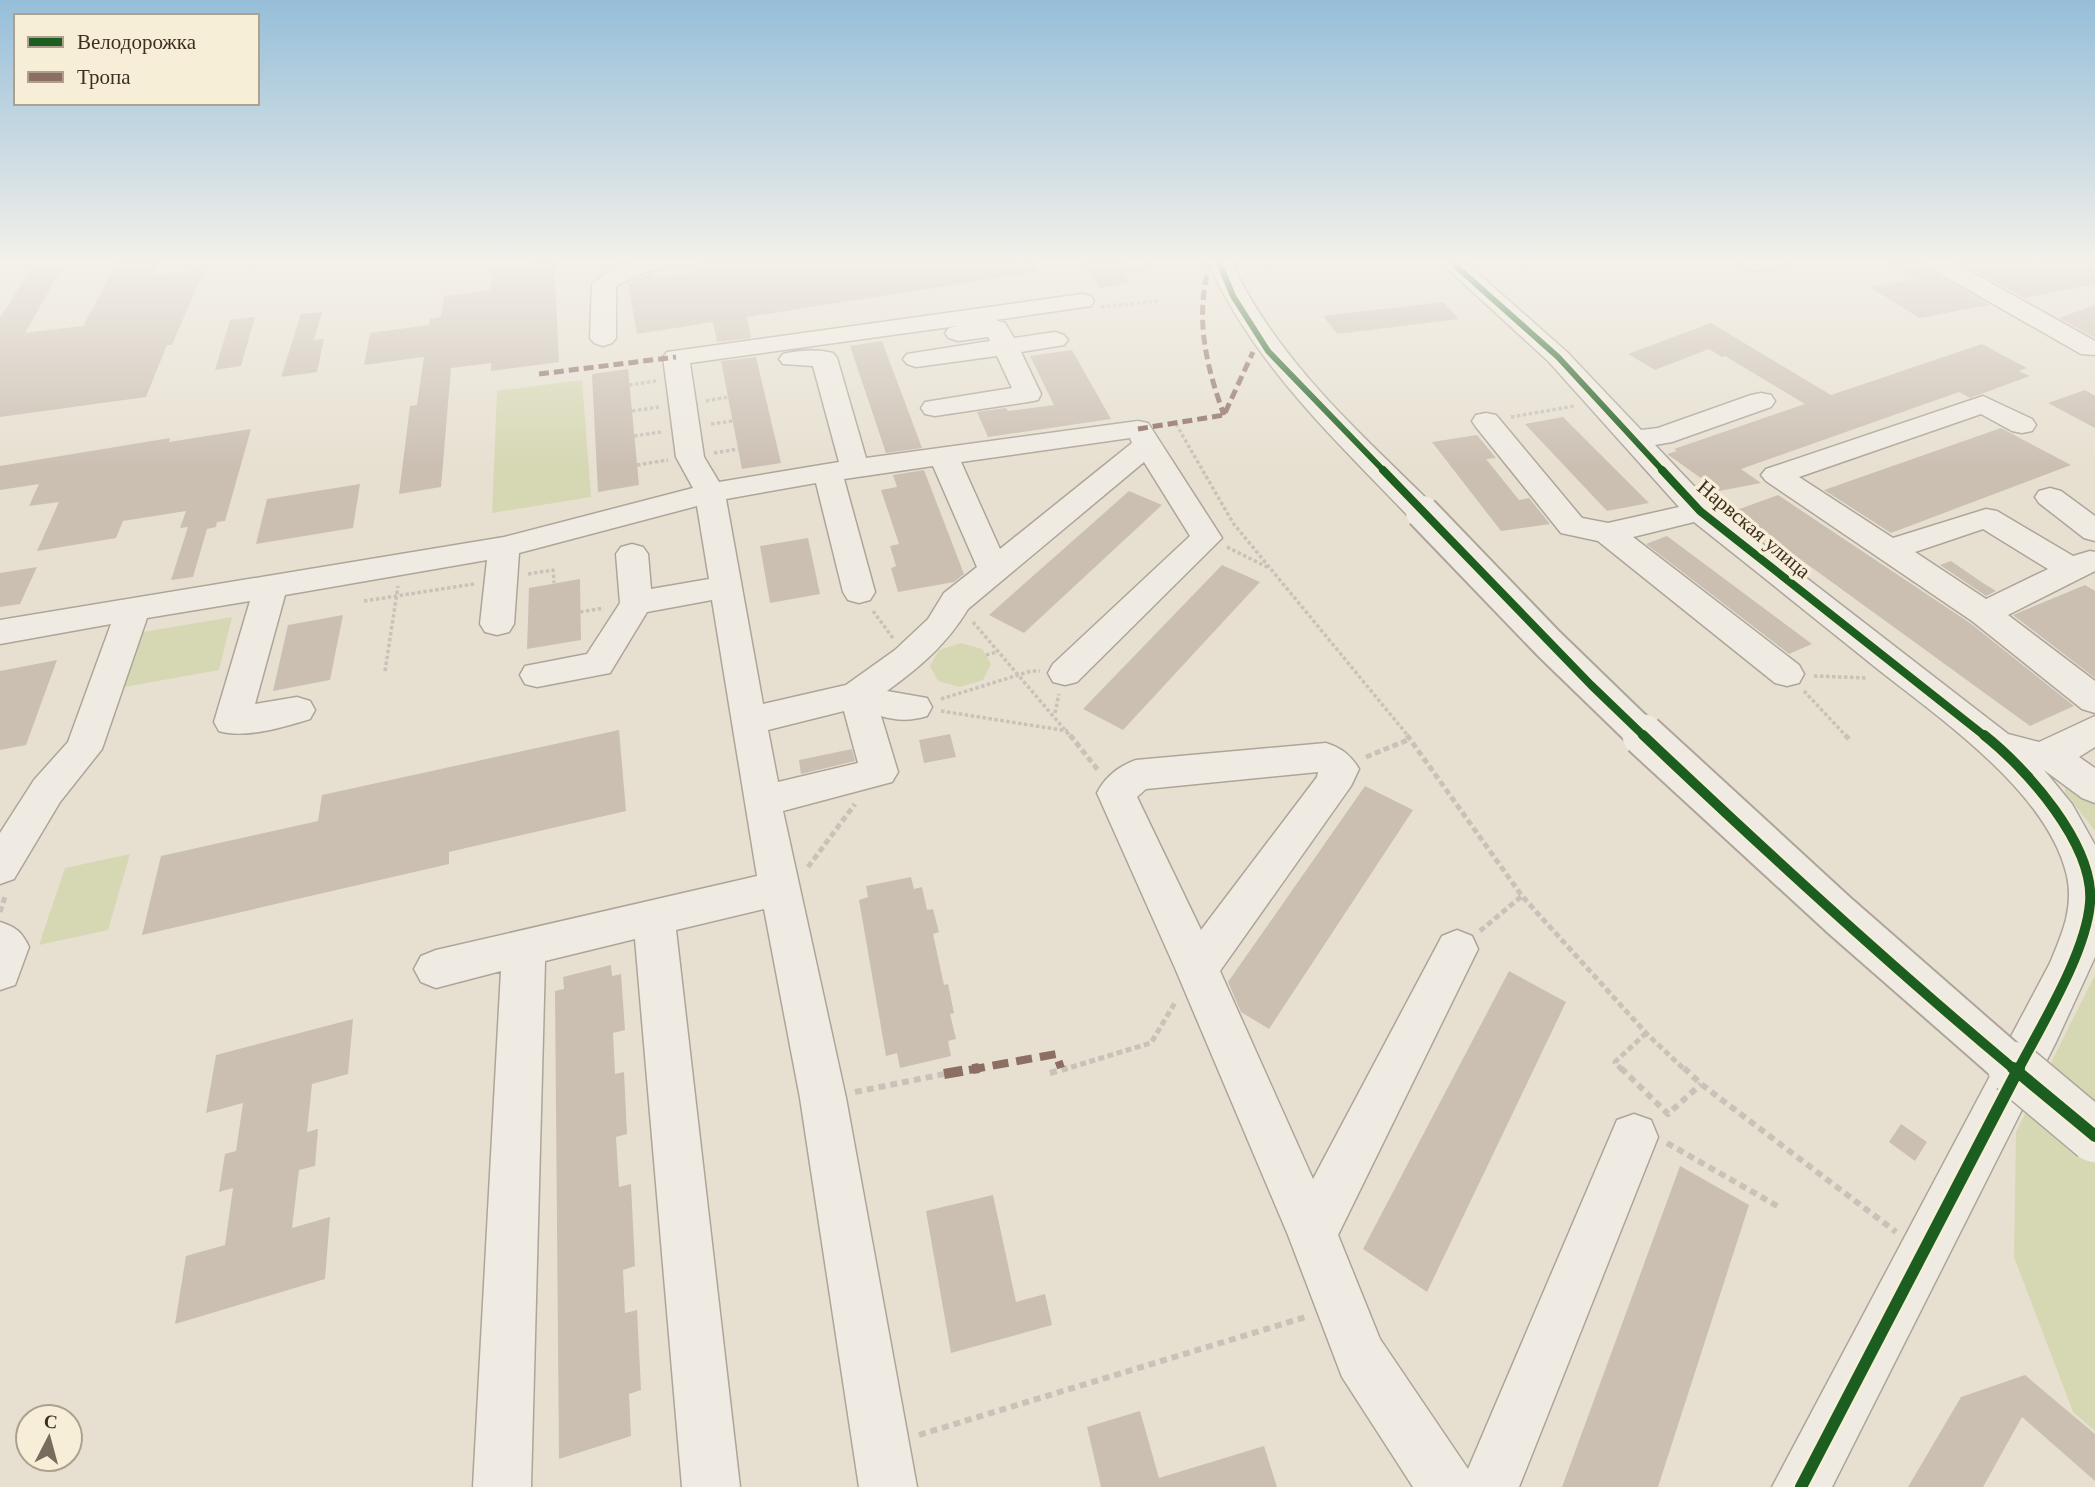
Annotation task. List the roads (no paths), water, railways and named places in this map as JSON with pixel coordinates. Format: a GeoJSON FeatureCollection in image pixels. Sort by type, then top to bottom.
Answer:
{"type":"FeatureCollection","features":[{"type":"Feature","properties":{"kind":"street"},"geometry":{"type":"LineString","coordinates":[[603,329],[603,338]]}},
{"type":"Feature","properties":{"kind":"street"},"geometry":{"type":"LineString","coordinates":[[872,329],[676,357],[690,457],[710,493],[762,801],[795,883],[823,1098],[885,1467]]}},
{"type":"Feature","properties":{"kind":"street"},"geometry":{"type":"LineString","coordinates":[[905,329],[935,408],[947,456],[994,571]]}},
{"type":"Feature","properties":{"kind":"street"},"geometry":{"type":"LineString","coordinates":[[940,336],[986,329]]}},
{"type":"Feature","properties":{"kind":"street"},"geometry":{"type":"LineString","coordinates":[[935,408],[1028,394],[997,329]]}},
{"type":"Feature","properties":{"kind":"street"},"geometry":{"type":"LineString","coordinates":[[1254,329],[1268,351],[1591,685],[1759,845],[1935,1003],[2095,1136]]}},
{"type":"Feature","properties":{"kind":"street","name":"Нарвская улица"},"geometry":{"type":"LineString","coordinates":[[1537,329],[1571,356],[1636,439],[1700,511],[1997,745],[2028,775],[2072,837],[2087,870],[2091,903],[2081,938],[2043,1021],[1801,1487]]}},
{"type":"Feature","properties":{"kind":"street"},"geometry":{"type":"LineString","coordinates":[[2055,329],[2090,349]]}},
{"type":"Feature","properties":{"kind":"street"},"geometry":{"type":"LineString","coordinates":[[916,359],[1055,340]]}},
{"type":"Feature","properties":{"kind":"street"},"geometry":{"type":"LineString","coordinates":[[792,359],[824,358],[859,592]]}},
{"type":"Feature","properties":{"kind":"street"},"geometry":{"type":"LineString","coordinates":[[1636,439],[1662,436],[1761,401]]}},
{"type":"Feature","properties":{"kind":"street"},"geometry":{"type":"LineString","coordinates":[[2022,425],[1983,404],[1776,475],[1984,613],[2095,700]]}},
{"type":"Feature","properties":{"kind":"street"},"geometry":{"type":"LineString","coordinates":[[1486,421],[1572,526],[1608,533],[1700,511]]}},
{"type":"Feature","properties":{"kind":"street"},"geometry":{"type":"LineString","coordinates":[[0,632],[144,601],[271,586],[504,547],[710,493],[841,470],[1138,429],[1207,538],[1065,673]]}},
{"type":"Feature","properties":{"kind":"street"},"geometry":{"type":"LineString","coordinates":[[749,721],[857,695],[907,659],[940,627],[956,601],[1147,445]]}},
{"type":"Feature","properties":{"kind":"street"},"geometry":{"type":"LineString","coordinates":[[1890,550],[1986,518],[2084,564]]}},
{"type":"Feature","properties":{"kind":"street"},"geometry":{"type":"LineString","coordinates":[[1608,533],[1787,674]]}},
{"type":"Feature","properties":{"kind":"street"},"geometry":{"type":"LineString","coordinates":[[497,624],[504,547]]}},
{"type":"Feature","properties":{"kind":"street"},"geometry":{"type":"LineString","coordinates":[[537,675],[598,664],[636,603],[632,554]]}},
{"type":"Feature","properties":{"kind":"street"},"geometry":{"type":"LineString","coordinates":[[1984,613],[2084,564]]}},
{"type":"Feature","properties":{"kind":"street"},"geometry":{"type":"LineString","coordinates":[[271,586],[232,722],[297,710]]}},
{"type":"Feature","properties":{"kind":"street"},"geometry":{"type":"LineString","coordinates":[[636,603],[726,587]]}},
{"type":"Feature","properties":{"kind":"street"},"geometry":{"type":"LineString","coordinates":[[857,695],[897,708],[928,709]]}},
{"type":"Feature","properties":{"kind":"street"},"geometry":{"type":"LineString","coordinates":[[762,801],[878,772],[857,695]]}},
{"type":"Feature","properties":{"kind":"street"},"geometry":{"type":"LineString","coordinates":[[1997,745],[2041,757],[2095,730]]}},
{"type":"Feature","properties":{"kind":"street"},"geometry":{"type":"LineString","coordinates":[[2049,754],[2095,788]]}},
{"type":"Feature","properties":{"kind":"street"},"geometry":{"type":"LineString","coordinates":[[1197,968],[1332,786],[1339,769],[1326,757],[1136,775],[1116,793],[1197,968],[1312,1233],[1362,1358],[1447,1487]]}},
{"type":"Feature","properties":{"kind":"street"},"geometry":{"type":"LineString","coordinates":[[436,969],[795,883]]}},
{"type":"Feature","properties":{"kind":"street"},"geometry":{"type":"LineString","coordinates":[[654,917],[711,1487]]}},
{"type":"Feature","properties":{"kind":"street"},"geometry":{"type":"LineString","coordinates":[[0,940],[8,947],[0,971]]}},
{"type":"Feature","properties":{"kind":"street"},"geometry":{"type":"LineString","coordinates":[[502,1487],[524,947]]}},
{"type":"Feature","properties":{"kind":"street"},"geometry":{"type":"LineString","coordinates":[[1312,1233],[1457,949]]}},
{"type":"Feature","properties":{"kind":"street"},"geometry":{"type":"LineString","coordinates":[[1490,1487],[1650,1139]]}},
{"type":"Feature","properties":{"kind":"lane"},"geometry":{"type":"LineString","coordinates":[[2050,497],[2095,531]]}},
{"type":"Feature","properties":{"kind":"lane"},"geometry":{"type":"LineString","coordinates":[[0,867],[47,791],[84,749],[144,601]]}}]}
